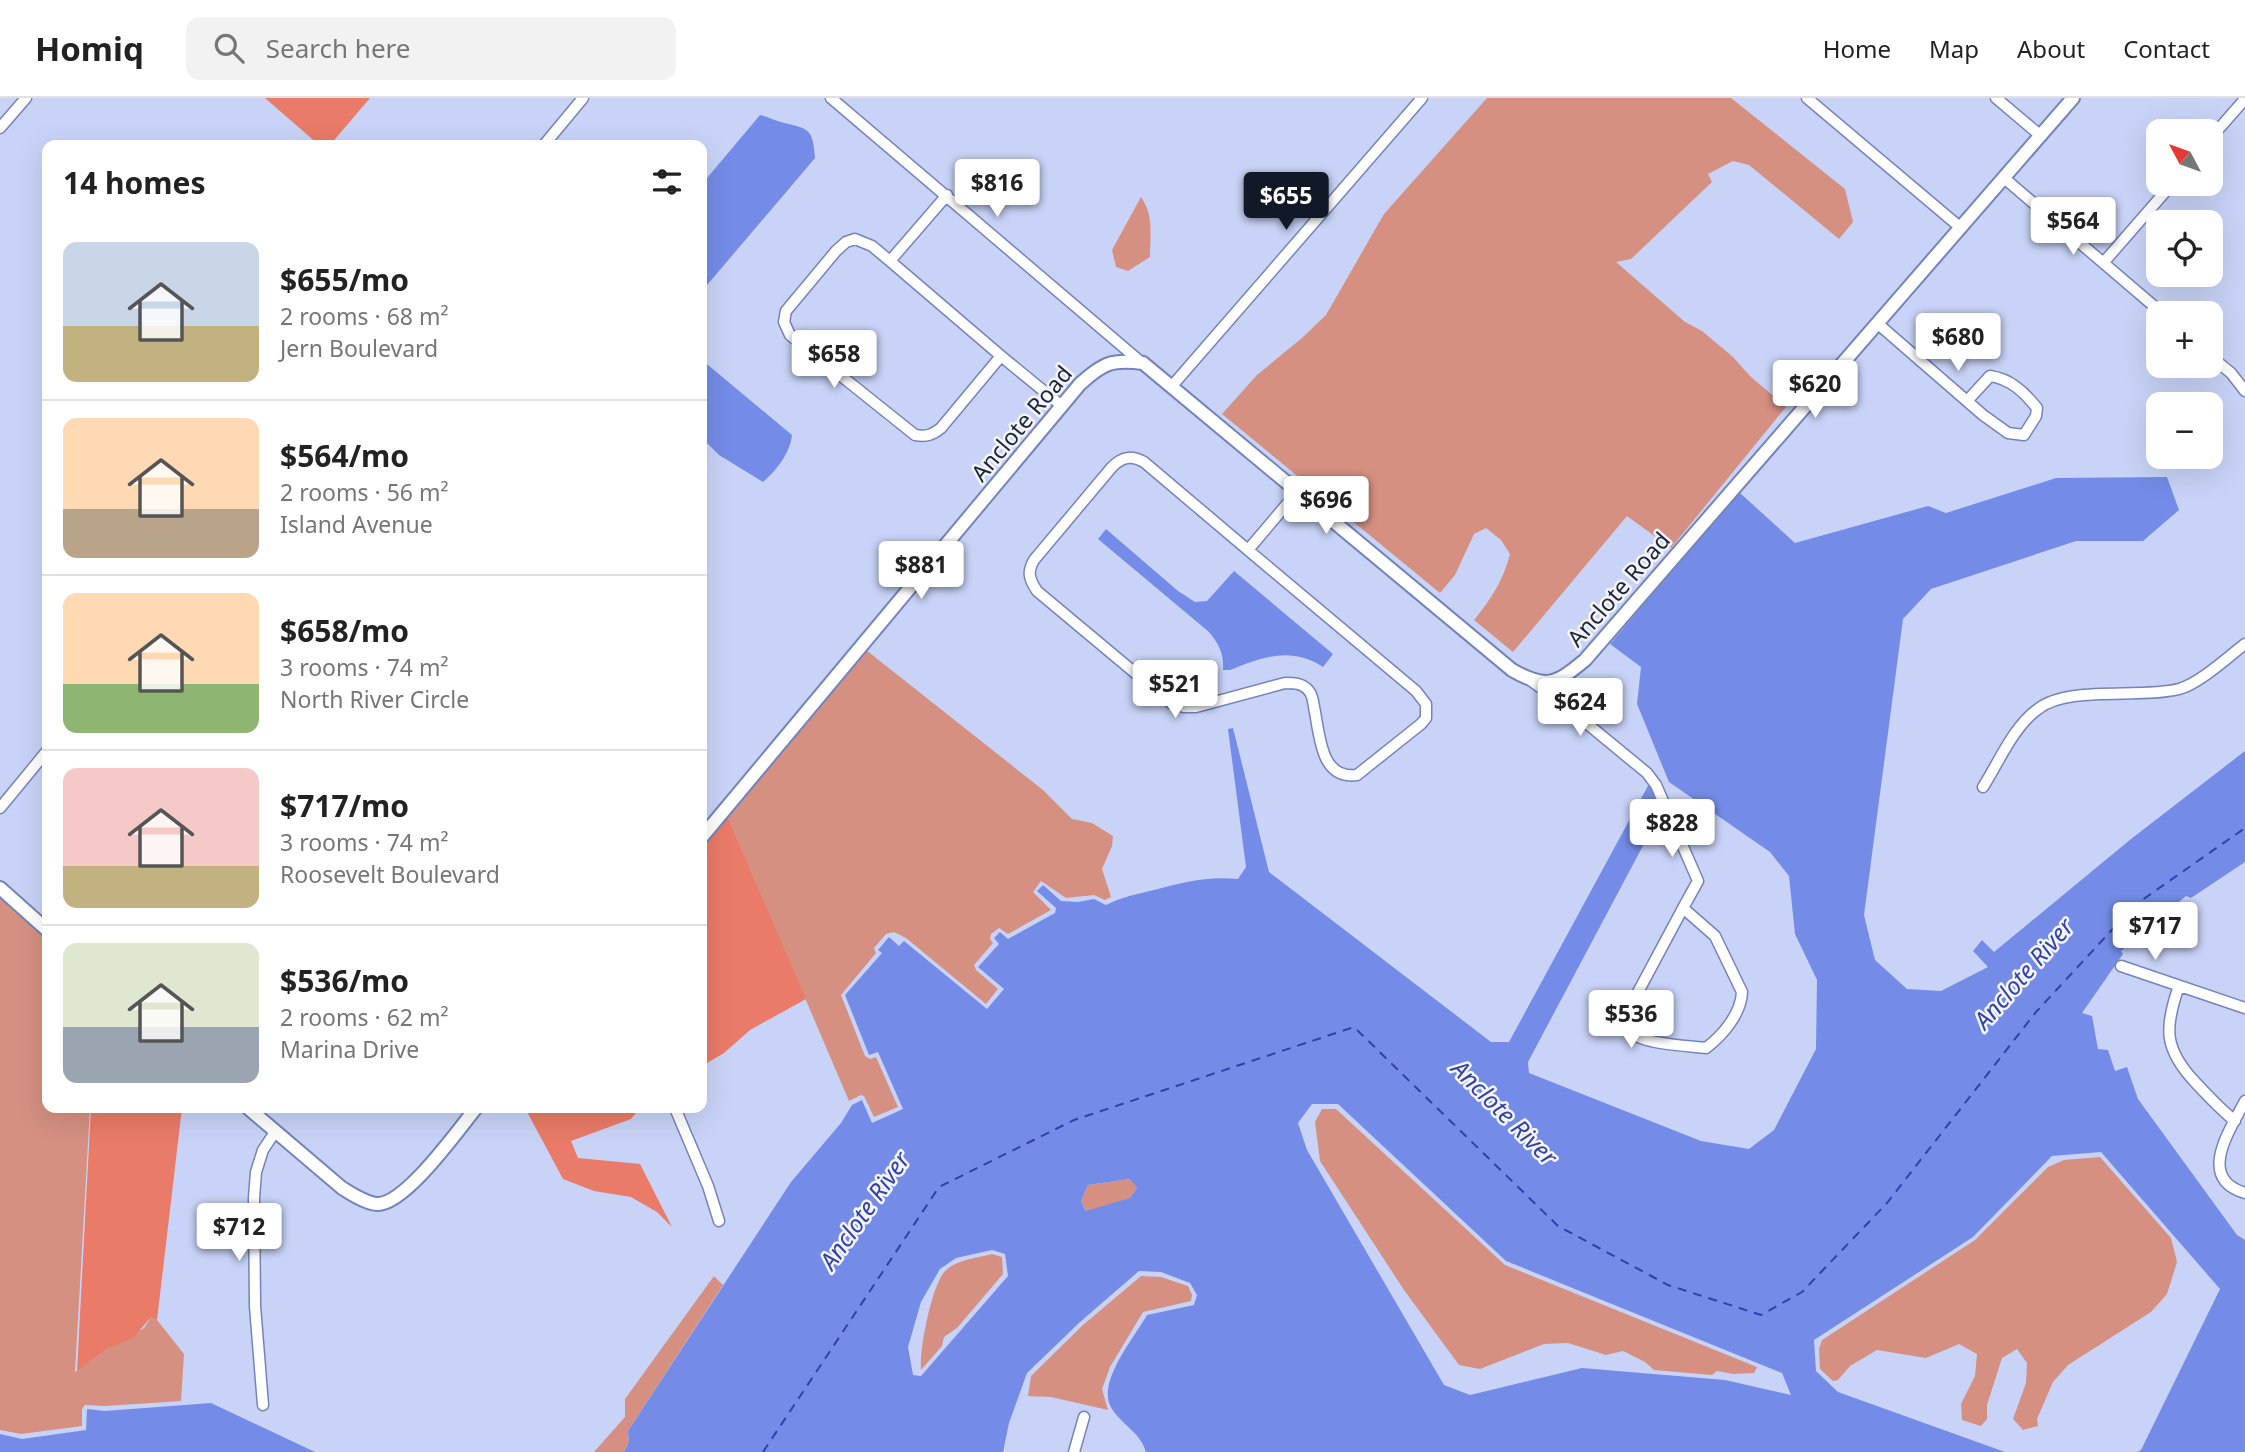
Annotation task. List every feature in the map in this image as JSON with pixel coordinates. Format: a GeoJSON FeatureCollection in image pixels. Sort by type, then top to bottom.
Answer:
{"type":"FeatureCollection","features":[{"type":"Feature","properties":{"kind":"street"},"geometry":{"type":"LineString","coordinates":[[0,128],[26,98]]}},
{"type":"Feature","properties":{"kind":"street"},"geometry":{"type":"LineString","coordinates":[[548,140],[583,98]]}},
{"type":"Feature","properties":{"kind":"street"},"geometry":{"type":"LineString","coordinates":[[831,98],[1143,363],[1512,670],[1562,703],[1647,773],[1656,785],[1698,881],[1683,908],[1630,1007],[1628,1021],[1633,1033],[1646,1040],[1706,1048],[1722,1036],[1741,1002],[1742,992],[1715,936],[1683,908]]}},
{"type":"Feature","properties":{"kind":"street"},"geometry":{"type":"LineString","coordinates":[[1172,386],[1422,98]]}},
{"type":"Feature","properties":{"kind":"street"},"geometry":{"type":"LineString","coordinates":[[1807,98],[1961,228]]}},
{"type":"Feature","properties":{"kind":"street"},"geometry":{"type":"LineString","coordinates":[[1996,98],[2041,136]]}},
{"type":"Feature","properties":{"kind":"street","name":"Anclote Road"},"geometry":{"type":"LineString","coordinates":[[1529,680],[1561,680],[1585,660],[2073,98]]}},
{"type":"Feature","properties":{"kind":"street"},"geometry":{"type":"LineString","coordinates":[[2223,124],[2245,99]]}},
{"type":"Feature","properties":{"kind":"street"},"geometry":{"type":"LineString","coordinates":[[2004,178],[2148,301]]}},
{"type":"Feature","properties":{"kind":"street"},"geometry":{"type":"LineString","coordinates":[[890,261],[947,195]]}},
{"type":"Feature","properties":{"kind":"street"},"geometry":{"type":"LineString","coordinates":[[2104,262],[2162,196]]}},
{"type":"Feature","properties":{"kind":"street"},"geometry":{"type":"LineString","coordinates":[[1001,356],[941,428],[924,437],[906,429],[790,335],[784,321],[786,311],[846,242],[855,239],[862,241],[890,261],[1062,406]]}},
{"type":"Feature","properties":{"kind":"street"},"geometry":{"type":"LineString","coordinates":[[1877,323],[1966,401],[2008,433],[2024,435],[2036,416],[2036,408],[2023,390],[2001,377],[1990,376],[1966,401]]}},
{"type":"Feature","properties":{"kind":"street","name":"Anclote Road"},"geometry":{"type":"LineString","coordinates":[[707,831],[1080,384],[1099,367],[1113,361],[1143,363]]}},
{"type":"Feature","properties":{"kind":"street"},"geometry":{"type":"LineString","coordinates":[[2223,367],[2245,391]]}},
{"type":"Feature","properties":{"kind":"street"},"geometry":{"type":"LineString","coordinates":[[1125,458],[1143,462],[1248,550],[1416,691],[1426,704],[1426,718],[1421,724],[1357,775],[1345,776],[1335,772],[1327,763],[1311,694],[1307,689],[1298,684],[1285,683],[1203,706],[1184,707],[1171,703],[1037,592],[1028,570],[1112,467],[1125,458]]}},
{"type":"Feature","properties":{"kind":"street"},"geometry":{"type":"LineString","coordinates":[[1248,550],[1298,491]]}},
{"type":"Feature","properties":{"kind":"street"},"geometry":{"type":"LineString","coordinates":[[1983,787],[2019,728],[2039,708],[2064,698],[2182,688],[2245,644]]}},
{"type":"Feature","properties":{"kind":"street"},"geometry":{"type":"LineString","coordinates":[[0,808],[42,757]]}},
{"type":"Feature","properties":{"kind":"street"},"geometry":{"type":"LineString","coordinates":[[0,888],[42,926]]}},
{"type":"Feature","properties":{"kind":"street"},"geometry":{"type":"LineString","coordinates":[[2121,966],[2245,1008]]}},
{"type":"Feature","properties":{"kind":"street"},"geometry":{"type":"LineString","coordinates":[[2179,986],[2170,1010],[2168,1027],[2175,1058],[2218,1108],[2235,1121]]}},
{"type":"Feature","properties":{"kind":"street"},"geometry":{"type":"LineString","coordinates":[[2245,1101],[2219,1156],[2222,1179],[2235,1190],[2245,1193]]}},
{"type":"Feature","properties":{"kind":"street"},"geometry":{"type":"LineString","coordinates":[[254,1113],[342,1188],[377,1204],[392,1200],[411,1186],[472,1113]]}},
{"type":"Feature","properties":{"kind":"street"},"geometry":{"type":"LineString","coordinates":[[676,1113],[708,1186],[719,1221]]}},
{"type":"Feature","properties":{"kind":"street"},"geometry":{"type":"LineString","coordinates":[[263,1405],[255,1306],[254,1198],[256,1172],[263,1150],[275,1132]]}},
{"type":"Feature","properties":{"kind":"street"},"geometry":{"type":"LineString","coordinates":[[1074,1452],[1084,1417]]}},
{"type":"Feature","properties":{"kind":"shaded area"},"geometry":{"type":"Polygon","coordinates":[[[265,98],[370,98],[334,140],[313,140],[265,98]]]}},
{"type":"Feature","properties":{"kind":"shaded area"},"geometry":{"type":"Polygon","coordinates":[[[1487,98],[1731,98],[1845,189],[1853,222],[1839,239],[1749,165],[1733,161],[1708,174],[1712,182],[1631,259],[1616,262],[1685,322],[1702,331],[1733,357],[1750,376],[1786,407],[1671,548],[1627,516],[1513,652],[1474,620],[1504,573],[1510,554],[1501,540],[1486,528],[1474,534],[1455,575],[1440,593],[1222,414],[1257,375],[1326,315],[1384,214],[1487,98]]]}},
{"type":"Feature","properties":{"kind":"shaded area"},"geometry":{"type":"Polygon","coordinates":[[[1141,197],[1150,218],[1150,257],[1128,271],[1116,267],[1112,250],[1141,197]]]}},
{"type":"Feature","properties":{"kind":"shaded area"},"geometry":{"type":"Polygon","coordinates":[[[866,650],[1043,790],[1072,819],[1092,823],[1113,836],[1112,846],[1102,869],[1111,897],[1105,900],[1094,895],[1066,898],[1041,881],[1033,892],[1051,910],[1008,934],[999,928],[991,934],[993,943],[974,965],[976,970],[998,989],[986,1004],[906,938],[894,932],[886,934],[874,948],[876,953],[841,995],[865,1056],[870,1059],[876,1057],[898,1107],[874,1117],[864,1096],[849,1101],[727,815],[866,650]]]}},
{"type":"Feature","properties":{"kind":"shaded area"},"geometry":{"type":"Polygon","coordinates":[[[727,815],[806,999],[750,1030],[724,1053],[707,1063],[707,840],[727,815]]]}},
{"type":"Feature","properties":{"kind":"shaded area"},"geometry":{"type":"Polygon","coordinates":[[[0,895],[42,933],[42,1113],[90,1113],[75,1372],[107,1349],[144,1328],[151,1317],[157,1320],[184,1354],[181,1401],[85,1405],[82,1409],[82,1426],[21,1434],[0,1430],[0,895]]]}},
{"type":"Feature","properties":{"kind":"shaded area"},"geometry":{"type":"Polygon","coordinates":[[[1322,1109],[1336,1109],[1505,1265],[1757,1367],[1754,1373],[1733,1374],[1717,1371],[1712,1375],[1654,1370],[1645,1362],[1623,1351],[1606,1355],[1568,1343],[1544,1344],[1480,1369],[1459,1365],[1404,1290],[1320,1161],[1315,1122],[1322,1109]]]}},
{"type":"Feature","properties":{"kind":"shaded area"},"geometry":{"type":"Polygon","coordinates":[[[91,1113],[181,1113],[157,1320],[151,1317],[134,1337],[107,1349],[77,1371],[91,1113]]]}},
{"type":"Feature","properties":{"kind":"shaded area"},"geometry":{"type":"Polygon","coordinates":[[[528,1113],[636,1113],[631,1119],[571,1141],[578,1158],[640,1164],[672,1227],[657,1212],[631,1197],[594,1191],[563,1179],[528,1113]]]}},
{"type":"Feature","properties":{"kind":"shaded area"},"geometry":{"type":"Polygon","coordinates":[[[2100,1157],[2171,1238],[2177,1262],[2167,1294],[2151,1312],[2068,1365],[2053,1382],[2037,1419],[2038,1426],[2023,1430],[2013,1419],[2026,1383],[2027,1363],[2017,1349],[2002,1358],[1987,1405],[1987,1419],[1981,1426],[1962,1420],[1961,1404],[1975,1376],[1977,1354],[1959,1344],[1926,1358],[1877,1350],[1850,1366],[1838,1380],[1833,1381],[1820,1369],[1819,1349],[1822,1340],[1975,1240],[2048,1167],[2064,1160],[2100,1157]]]}},
{"type":"Feature","properties":{"kind":"shaded area"},"geometry":{"type":"Polygon","coordinates":[[[1131,1179],[1137,1188],[1130,1198],[1087,1212],[1081,1201],[1088,1185],[1131,1179]]]}},
{"type":"Feature","properties":{"kind":"shaded area"},"geometry":{"type":"Polygon","coordinates":[[[992,1254],[1002,1257],[1003,1274],[957,1328],[944,1337],[942,1346],[921,1370],[928,1317],[941,1277],[956,1263],[992,1254]]]}},
{"type":"Feature","properties":{"kind":"shaded area"},"geometry":{"type":"Polygon","coordinates":[[[714,1276],[723,1285],[628,1431],[629,1442],[624,1452],[594,1452],[625,1417],[625,1399],[714,1276]]]}},
{"type":"Feature","properties":{"kind":"shaded area"},"geometry":{"type":"Polygon","coordinates":[[[1141,1276],[1161,1277],[1188,1286],[1192,1295],[1191,1301],[1143,1312],[1110,1367],[1102,1389],[1108,1410],[1051,1397],[1028,1396],[1031,1376],[1083,1325],[1141,1276]]]}},
{"type":"Feature","properties":{"kind":"water"},"geometry":{"type":"Polygon","coordinates":[[[760,115],[803,128],[813,140],[815,158],[707,285],[707,178],[760,115]]]}},
{"type":"Feature","properties":{"kind":"water"},"geometry":{"type":"Polygon","coordinates":[[[707,364],[792,435],[782,461],[763,482],[719,455],[707,443],[707,364]]]}},
{"type":"Feature","properties":{"kind":"water","name":"Anclote River"},"geometry":{"type":"Polygon","coordinates":[[[2167,477],[2179,510],[2143,541],[2076,541],[1931,589],[1903,619],[1864,915],[1875,960],[1907,989],[1941,991],[1988,967],[1973,951],[1982,940],[1994,952],[2131,839],[2245,751],[2245,862],[2191,898],[2186,896],[2121,951],[2123,954],[2082,1013],[2092,1016],[2098,1049],[2108,1050],[2115,1071],[2127,1067],[2138,1099],[2237,1235],[2245,1240],[2245,1452],[2137,1452],[2141,1450],[2220,1289],[2101,1152],[2052,1156],[1973,1237],[1814,1340],[1816,1371],[1838,1392],[2005,1452],[1146,1452],[1140,1439],[1112,1409],[1108,1399],[1108,1387],[1112,1374],[1147,1315],[1194,1305],[1197,1295],[1190,1283],[1161,1272],[1139,1271],[1027,1373],[1009,1423],[1003,1452],[624,1452],[629,1442],[628,1431],[791,1182],[841,1123],[852,1105],[862,1100],[872,1123],[903,1109],[878,1052],[869,1055],[845,995],[882,953],[878,950],[889,937],[899,946],[904,941],[987,1009],[1004,989],[978,967],[999,944],[994,938],[1000,932],[1008,939],[1055,913],[1056,908],[1037,891],[1043,885],[1061,901],[1094,899],[1106,905],[1185,882],[1216,878],[1238,879],[1246,867],[1228,729],[1233,728],[1269,872],[1491,1042],[1509,1042],[1649,784],[1662,810],[1528,1062],[1529,1073],[1701,1141],[1749,1149],[1774,1130],[1816,1049],[1817,980],[1795,934],[1789,876],[1770,852],[1669,782],[1637,704],[1641,667],[1610,644],[1739,492],[1795,543],[1928,506],[1946,513],[2056,478],[2167,477]],[[1312,1104],[1298,1123],[1307,1150],[1444,1385],[1470,1395],[1582,1368],[1725,1380],[1791,1395],[1782,1373],[1506,1261],[1338,1104],[1312,1104]],[[1130,1179],[1088,1185],[1081,1201],[1086,1211],[1130,1198],[1137,1188],[1130,1179]],[[992,1250],[956,1258],[940,1269],[921,1302],[908,1347],[913,1375],[921,1376],[1008,1276],[1005,1254],[992,1250]]]}},
{"type":"Feature","properties":{"kind":"water"},"geometry":{"type":"Polygon","coordinates":[[[1106,529],[1178,591],[1195,602],[1207,601],[1234,571],[1333,654],[1323,667],[1288,655],[1265,658],[1223,670],[1220,650],[1209,632],[1098,539],[1106,529]]]}},
{"type":"Feature","properties":{"kind":"water"},"geometry":{"type":"Polygon","coordinates":[[[211,1403],[315,1452],[0,1452],[0,1434],[22,1439],[86,1430],[87,1409],[105,1411],[211,1403]]]}},
{"type":"Feature","properties":{"kind":"ferry route"},"geometry":{"type":"LineString","coordinates":[[763,1452],[939,1187],[1074,1120],[1354,1027],[1558,1226],[1668,1285],[1761,1315],[1802,1292],[1887,1203],[2036,1012],[2135,905],[2245,828]]}}]}
